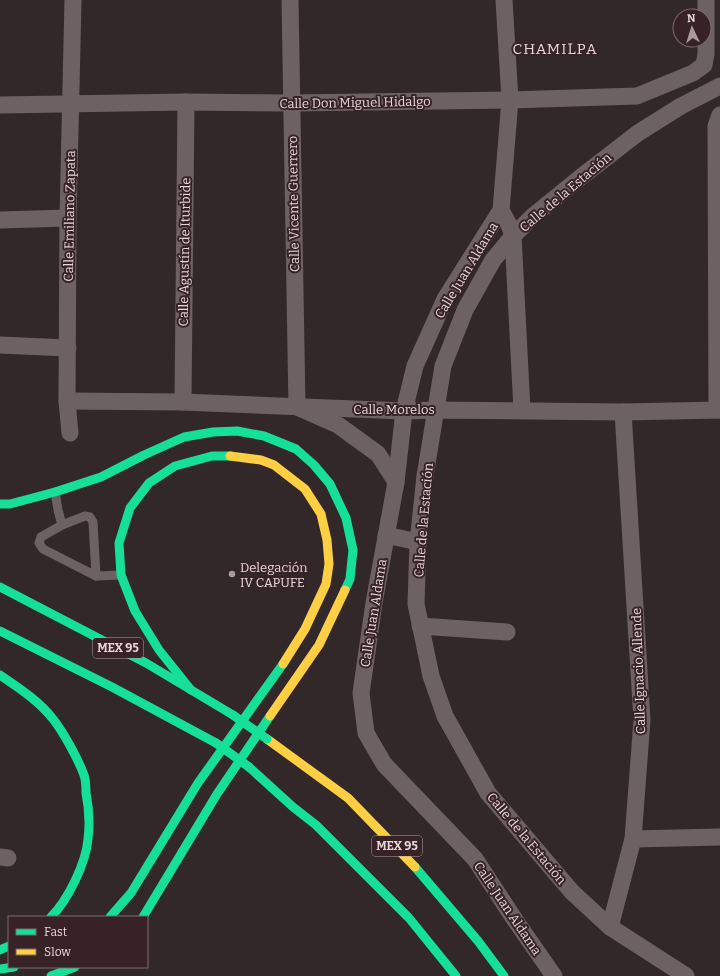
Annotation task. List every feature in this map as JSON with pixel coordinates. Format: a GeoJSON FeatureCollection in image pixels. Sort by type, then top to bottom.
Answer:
{"type":"FeatureCollection","features":[{"type":"Feature","properties":{"kind":"highway"},"geometry":{"type":"LineString","coordinates":[[0,504],[10,504],[101,477],[184,437],[213,432],[237,431],[264,436],[296,449],[314,465],[330,484],[346,518],[353,550],[350,580],[319,644],[217,794],[145,916]]}},
{"type":"Feature","properties":{"kind":"highway"},"geometry":{"type":"LineString","coordinates":[[111,916],[130,893],[198,783],[278,672],[305,629],[326,584],[329,564],[327,540],[321,514],[304,489],[274,465],[261,460],[229,456],[212,456],[175,466],[149,482],[130,508],[119,543],[121,575],[135,611],[155,644],[191,690]]}},
{"type":"Feature","properties":{"kind":"highway","name":"MEX 95"},"geometry":{"type":"LineString","coordinates":[[0,587],[146,663],[233,715],[348,798],[398,848],[436,890],[478,941],[504,976]]}},
{"type":"Feature","properties":{"kind":"highway","name":"MEX 95"},"geometry":{"type":"LineString","coordinates":[[0,631],[112,687],[216,743],[249,767],[293,807],[316,825],[409,918],[456,976]]}},
{"type":"Feature","properties":{"kind":"highway"},"geometry":{"type":"LineString","coordinates":[[0,675],[26,692],[54,719],[72,749],[84,776],[89,812],[88,840],[81,865],[72,886],[59,909],[52,916]]}},
{"type":"Feature","properties":{"kind":"highway"},"geometry":{"type":"LineString","coordinates":[[51,976],[72,968]]}},
{"type":"Feature","properties":{"kind":"street","name":"Calle Emiliano Zapata"},"geometry":{"type":"LineString","coordinates":[[70,433],[67,400],[68,218],[73,0]]}},
{"type":"Feature","properties":{"kind":"street","name":"Calle Vicente Guerrero"},"geometry":{"type":"LineString","coordinates":[[290,0],[297,407]]}},
{"type":"Feature","properties":{"kind":"street","name":"Calle Juan Aldama"},"geometry":{"type":"LineString","coordinates":[[504,0],[510,100],[501,210],[445,299],[414,366],[404,411],[396,482],[374,603],[361,693],[366,733],[384,764],[476,859],[515,920],[554,976]]}},
{"type":"Feature","properties":{"kind":"street","name":"Calle Don Miguel Hidalgo"},"geometry":{"type":"LineString","coordinates":[[0,105],[510,100],[637,96],[694,73],[704,65],[706,54],[706,0]]}},
{"type":"Feature","properties":{"kind":"street","name":"Calle de la Estación"},"geometry":{"type":"LineString","coordinates":[[686,976],[610,927],[572,892],[488,793],[445,716],[431,676],[416,604],[418,542],[425,476],[443,366],[465,310],[493,260],[513,236],[533,216],[580,176],[638,133],[681,106],[720,86]]}},
{"type":"Feature","properties":{"kind":"street","name":"Calle Agustín de Iturbide"},"geometry":{"type":"LineString","coordinates":[[183,402],[186,102]]}},
{"type":"Feature","properties":{"kind":"street"},"geometry":{"type":"LineString","coordinates":[[718,410],[716,126],[720,115]]}},
{"type":"Feature","properties":{"kind":"street","name":"Calle Juan Aldama"},"geometry":{"type":"LineString","coordinates":[[501,210],[513,236],[522,410]]}},
{"type":"Feature","properties":{"kind":"street"},"geometry":{"type":"LineString","coordinates":[[0,220],[68,218]]}},
{"type":"Feature","properties":{"kind":"street"},"geometry":{"type":"LineString","coordinates":[[0,345],[68,348]]}},
{"type":"Feature","properties":{"kind":"street","name":"Calle Morelos"},"geometry":{"type":"LineString","coordinates":[[67,400],[183,402],[404,411],[522,410],[623,412],[718,410]]}},
{"type":"Feature","properties":{"kind":"street"},"geometry":{"type":"LineString","coordinates":[[297,407],[338,425],[378,454],[396,482]]}},
{"type":"Feature","properties":{"kind":"street","name":"Calle Ignacio Allende"},"geometry":{"type":"LineString","coordinates":[[610,927],[633,839],[642,720],[623,412]]}},
{"type":"Feature","properties":{"kind":"street"},"geometry":{"type":"LineString","coordinates":[[386,536],[418,542]]}},
{"type":"Feature","properties":{"kind":"street"},"geometry":{"type":"LineString","coordinates":[[420,626],[507,632]]}},
{"type":"Feature","properties":{"kind":"street"},"geometry":{"type":"LineString","coordinates":[[633,839],[720,837]]}},
{"type":"Feature","properties":{"kind":"lane"},"geometry":{"type":"LineString","coordinates":[[54,492],[62,525]]}},
{"type":"Feature","properties":{"kind":"lane"},"geometry":{"type":"LineString","coordinates":[[96,576],[93,522],[90,517],[85,516],[62,525],[41,537],[39,543],[43,549],[96,576],[121,575]]}},
{"type":"Feature","properties":{"kind":"traffic: fast"},"geometry":{"type":"LineString","coordinates":[[0,504],[10,504],[55,492],[101,477],[184,437],[213,432],[237,431],[264,436],[296,449],[314,465],[330,484],[346,518],[353,550],[350,579],[345,590]]}},
{"type":"Feature","properties":{"kind":"traffic: fast"},"geometry":{"type":"LineString","coordinates":[[191,690],[159,650],[135,611],[121,575],[119,543],[130,508],[149,483],[175,466],[212,456],[230,456]]}},
{"type":"Feature","properties":{"kind":"traffic: fast"},"geometry":{"type":"LineString","coordinates":[[0,587],[146,663],[233,715]]}},
{"type":"Feature","properties":{"kind":"traffic: fast"},"geometry":{"type":"LineString","coordinates":[[0,631],[112,687],[216,743]]}},
{"type":"Feature","properties":{"kind":"traffic: fast"},"geometry":{"type":"LineString","coordinates":[[111,916],[131,893],[198,783],[283,664]]}},
{"type":"Feature","properties":{"kind":"traffic: fast"},"geometry":{"type":"LineString","coordinates":[[0,675],[35,701],[53,719],[62,731],[84,775],[89,821],[87,849],[80,870],[70,891],[52,916]]}},
{"type":"Feature","properties":{"kind":"traffic: fast"},"geometry":{"type":"LineString","coordinates":[[233,715],[267,739]]}},
{"type":"Feature","properties":{"kind":"traffic: fast"},"geometry":{"type":"LineString","coordinates":[[144,916],[217,794],[270,716]]}},
{"type":"Feature","properties":{"kind":"traffic: fast"},"geometry":{"type":"LineString","coordinates":[[216,743],[249,767]]}},
{"type":"Feature","properties":{"kind":"traffic: fast"},"geometry":{"type":"LineString","coordinates":[[249,767],[293,807],[316,825],[409,918],[456,976]]}},
{"type":"Feature","properties":{"kind":"traffic: fast"},"geometry":{"type":"LineString","coordinates":[[415,867],[478,941],[504,976]]}},
{"type":"Feature","properties":{"kind":"traffic: fast"},"geometry":{"type":"LineString","coordinates":[[0,950],[8,946]]}},
{"type":"Feature","properties":{"kind":"traffic: fast"},"geometry":{"type":"LineString","coordinates":[[0,969],[8,968]]}},
{"type":"Feature","properties":{"kind":"traffic: fast"},"geometry":{"type":"LineString","coordinates":[[51,976],[72,968]]}},
{"type":"Feature","properties":{"kind":"traffic: slow"},"geometry":{"type":"LineString","coordinates":[[230,456],[261,460],[274,465],[305,489],[321,514],[327,540],[329,564],[326,584],[305,629],[283,664]]}},
{"type":"Feature","properties":{"kind":"traffic: slow"},"geometry":{"type":"LineString","coordinates":[[270,716],[319,645],[345,590]]}},
{"type":"Feature","properties":{"kind":"traffic: slow"},"geometry":{"type":"LineString","coordinates":[[267,739],[348,798],[415,867]]}},
{"type":"Feature","properties":{"kind":"place","name":"Delegación IV CAPUFE"},"geometry":{"type":"Point","coordinates":[232,574]}},
{"type":"Feature","properties":{"kind":"district","name":"CHAMILPA"},"geometry":{"type":"Point","coordinates":[555,49]}}]}
